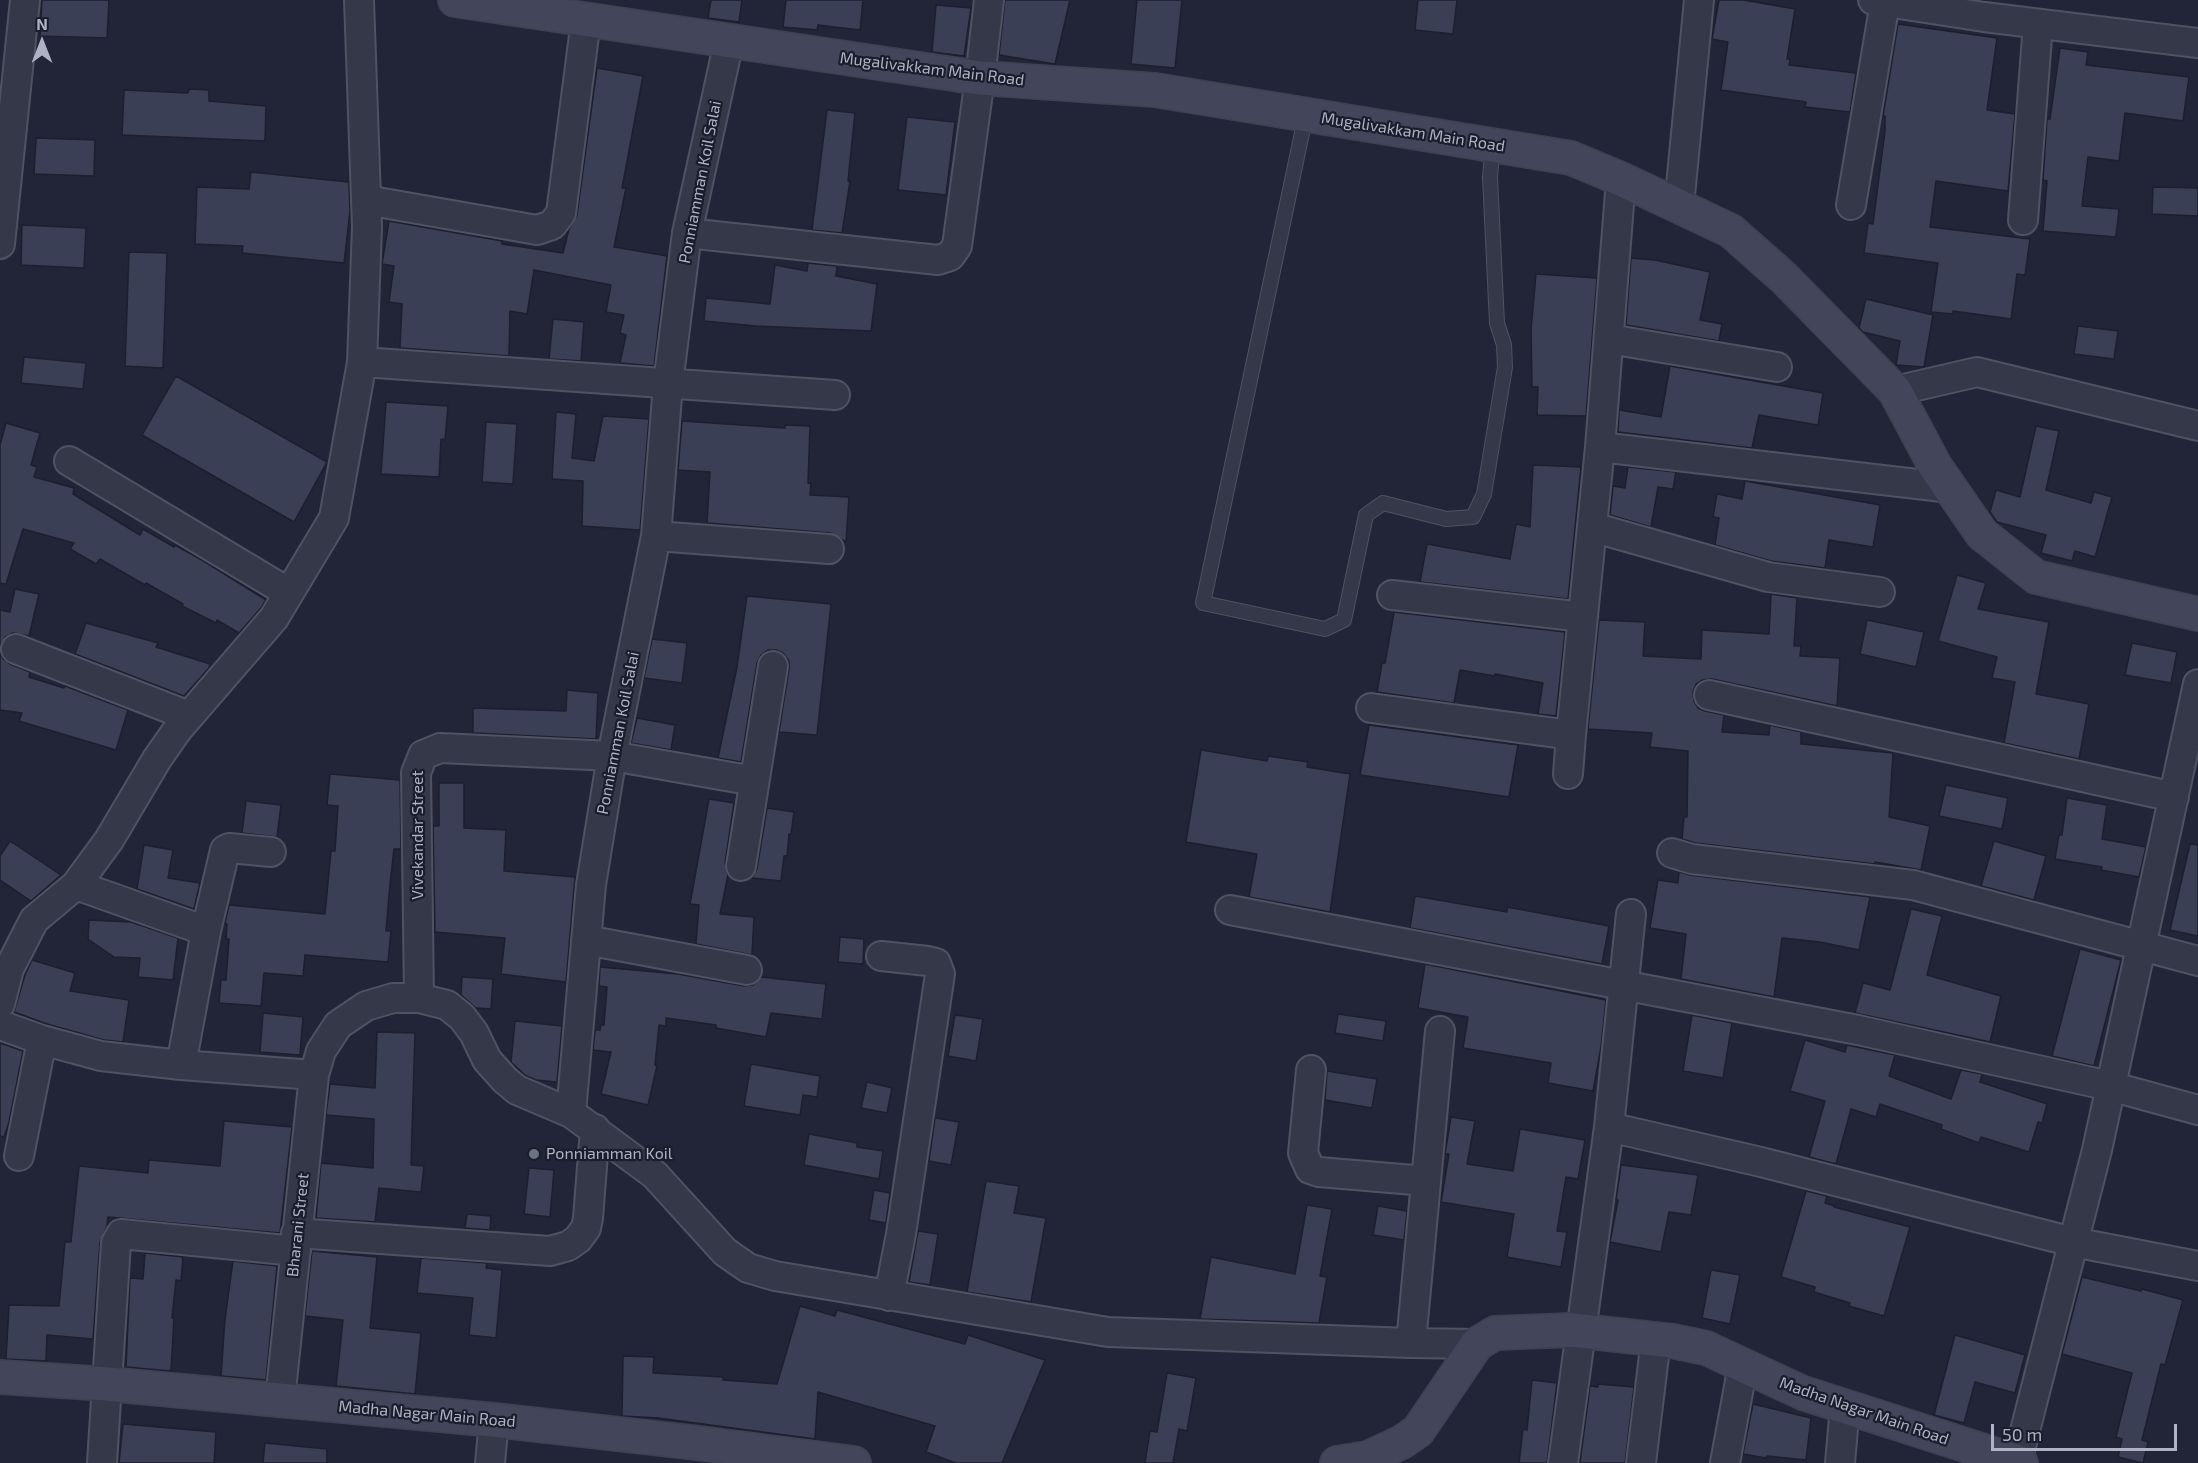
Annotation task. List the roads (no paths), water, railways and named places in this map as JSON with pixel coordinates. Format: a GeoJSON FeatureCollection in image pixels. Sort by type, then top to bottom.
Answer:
{"type":"FeatureCollection","features":[{"type":"Feature","properties":{"kind":"street"},"geometry":{"type":"LineString","coordinates":[[0,244],[24,0]]}},
{"type":"Feature","properties":{"kind":"street"},"geometry":{"type":"LineString","coordinates":[[0,1004],[9,969],[34,920],[76,885],[109,840],[157,759],[189,716],[274,618],[334,518],[362,362],[366,200],[359,0]]}},
{"type":"Feature","properties":{"kind":"street","name":"Mugalivakkam Main Road"},"geometry":{"type":"LineString","coordinates":[[455,0],[980,78],[1155,90],[1571,158],[1731,231],[1784,278],[1895,391],[1935,466],[1982,534],[2036,577],[2198,614]]}},
{"type":"Feature","properties":{"kind":"street"},"geometry":{"type":"LineString","coordinates":[[687,233],[938,260],[950,255],[957,246],[980,78],[988,0]]}},
{"type":"Feature","properties":{"kind":"street"},"geometry":{"type":"LineString","coordinates":[[1679,206],[1699,0]]}},
{"type":"Feature","properties":{"kind":"street"},"geometry":{"type":"LineString","coordinates":[[1851,205],[1879,1],[2038,24],[2198,43]]}},
{"type":"Feature","properties":{"kind":"street"},"geometry":{"type":"LineString","coordinates":[[366,200],[537,230],[552,225],[561,213],[586,20]]}},
{"type":"Feature","properties":{"kind":"street"},"geometry":{"type":"LineString","coordinates":[[2024,220],[2038,24]]}},
{"type":"Feature","properties":{"kind":"street","name":"Ponniamman Koil Salai"},"geometry":{"type":"LineString","coordinates":[[571,1113],[591,885],[612,756],[656,536],[668,384],[687,233],[729,41]]}},
{"type":"Feature","properties":{"kind":"street"},"geometry":{"type":"LineString","coordinates":[[1568,774],[1600,447],[1621,179]]}},
{"type":"Feature","properties":{"kind":"street"},"geometry":{"type":"LineString","coordinates":[[1609,339],[1777,367]]}},
{"type":"Feature","properties":{"kind":"street"},"geometry":{"type":"LineString","coordinates":[[362,362],[835,395]]}},
{"type":"Feature","properties":{"kind":"street"},"geometry":{"type":"LineString","coordinates":[[1895,391],[1977,372],[2198,426]]}},
{"type":"Feature","properties":{"kind":"street"},"geometry":{"type":"LineString","coordinates":[[1600,447],[1951,488]]}},
{"type":"Feature","properties":{"kind":"street"},"geometry":{"type":"LineString","coordinates":[[69,461],[289,593]]}},
{"type":"Feature","properties":{"kind":"street"},"geometry":{"type":"LineString","coordinates":[[1592,527],[1768,577],[1880,592]]}},
{"type":"Feature","properties":{"kind":"street"},"geometry":{"type":"LineString","coordinates":[[656,536],[829,549]]}},
{"type":"Feature","properties":{"kind":"street"},"geometry":{"type":"LineString","coordinates":[[1392,595],[1583,617]]}},
{"type":"Feature","properties":{"kind":"street"},"geometry":{"type":"LineString","coordinates":[[16,649],[189,716]]}},
{"type":"Feature","properties":{"kind":"street"},"geometry":{"type":"LineString","coordinates":[[741,866],[772,666]]}},
{"type":"Feature","properties":{"kind":"street"},"geometry":{"type":"LineString","coordinates":[[2019,1463],[2110,1086],[2198,684]]}},
{"type":"Feature","properties":{"kind":"street"},"geometry":{"type":"LineString","coordinates":[[1709,695],[2174,797]]}},
{"type":"Feature","properties":{"kind":"street"},"geometry":{"type":"LineString","coordinates":[[1371,708],[1571,735]]}},
{"type":"Feature","properties":{"kind":"street","name":"Vivekandar Street"},"geometry":{"type":"LineString","coordinates":[[419,998],[416,773],[423,755],[440,748],[612,756],[754,781]]}},
{"type":"Feature","properties":{"kind":"street"},"geometry":{"type":"LineString","coordinates":[[181,1065],[206,931],[225,850],[229,848],[271,852]]}},
{"type":"Feature","properties":{"kind":"street"},"geometry":{"type":"LineString","coordinates":[[1672,853],[1692,859],[1913,885],[2198,961]]}},
{"type":"Feature","properties":{"kind":"street"},"geometry":{"type":"LineString","coordinates":[[76,885],[206,931]]}},
{"type":"Feature","properties":{"kind":"street"},"geometry":{"type":"LineString","coordinates":[[1230,910],[1857,1030],[2110,1086],[2198,1110]]}},
{"type":"Feature","properties":{"kind":"street"},"geometry":{"type":"LineString","coordinates":[[1563,1463],[1609,1127],[1631,914]]}},
{"type":"Feature","properties":{"kind":"street"},"geometry":{"type":"LineString","coordinates":[[586,940],[747,970]]}},
{"type":"Feature","properties":{"kind":"street"},"geometry":{"type":"LineString","coordinates":[[881,956],[936,963],[940,974],[901,1234],[889,1296]]}},
{"type":"Feature","properties":{"kind":"street"},"geometry":{"type":"LineString","coordinates":[[0,1025],[42,1040],[101,1056],[181,1065],[317,1063],[338,1025],[366,1006],[393,998],[419,998],[447,1005],[462,1017],[474,1033],[487,1060],[517,1090],[571,1113],[655,1175],[725,1252],[748,1268],[775,1276],[1108,1332],[1477,1344]]}},
{"type":"Feature","properties":{"kind":"street"},"geometry":{"type":"LineString","coordinates":[[1411,1343],[1440,1030]]}},
{"type":"Feature","properties":{"kind":"street"},"geometry":{"type":"LineString","coordinates":[[19,1156],[42,1040]]}},
{"type":"Feature","properties":{"kind":"street","name":"Bharani Street"},"geometry":{"type":"LineString","coordinates":[[280,1400],[317,1063]]}},
{"type":"Feature","properties":{"kind":"street"},"geometry":{"type":"LineString","coordinates":[[1311,1070],[1303,1153],[1310,1169],[1319,1172],[1426,1181]]}},
{"type":"Feature","properties":{"kind":"street"},"geometry":{"type":"LineString","coordinates":[[1609,1127],[1761,1162],[2073,1242],[2198,1266]]}},
{"type":"Feature","properties":{"kind":"street"},"geometry":{"type":"LineString","coordinates":[[102,1463],[116,1243],[121,1234],[550,1251],[568,1246],[578,1239],[586,1228],[595,1129]]}},
{"type":"Feature","properties":{"kind":"street","name":"Madha Nagar Main Road"},"geometry":{"type":"LineString","coordinates":[[1477,1344],[1495,1333],[1581,1331],[1656,1339],[1707,1348],[1803,1393],[2019,1463]]}},
{"type":"Feature","properties":{"kind":"street"},"geometry":{"type":"LineString","coordinates":[[1641,1463],[1656,1339]]}},
{"type":"Feature","properties":{"kind":"street"},"geometry":{"type":"LineString","coordinates":[[1357,1461],[1402,1442],[1418,1431],[1477,1344]]}},
{"type":"Feature","properties":{"kind":"street"},"geometry":{"type":"LineString","coordinates":[[1725,1463],[1743,1365]]}},
{"type":"Feature","properties":{"kind":"street","name":"Madha Nagar Main Road"},"geometry":{"type":"LineString","coordinates":[[0,1377],[107,1384],[494,1420],[697,1453],[854,1463]]}},
{"type":"Feature","properties":{"kind":"street"},"geometry":{"type":"LineString","coordinates":[[1840,1463],[1845,1406]]}},
{"type":"Feature","properties":{"kind":"street"},"geometry":{"type":"LineString","coordinates":[[490,1463],[494,1420]]}},
{"type":"Feature","properties":{"kind":"lane"},"geometry":{"type":"LineString","coordinates":[[1306,114],[1203,603],[1325,629],[1344,620],[1366,515],[1383,503],[1446,519],[1473,517],[1484,494],[1505,367],[1504,345],[1497,323],[1490,177],[1493,144]]}},
{"type":"Feature","properties":{"kind":"place","name":"Ponniamman Koil"},"geometry":{"type":"Point","coordinates":[534,1154]}}]}
